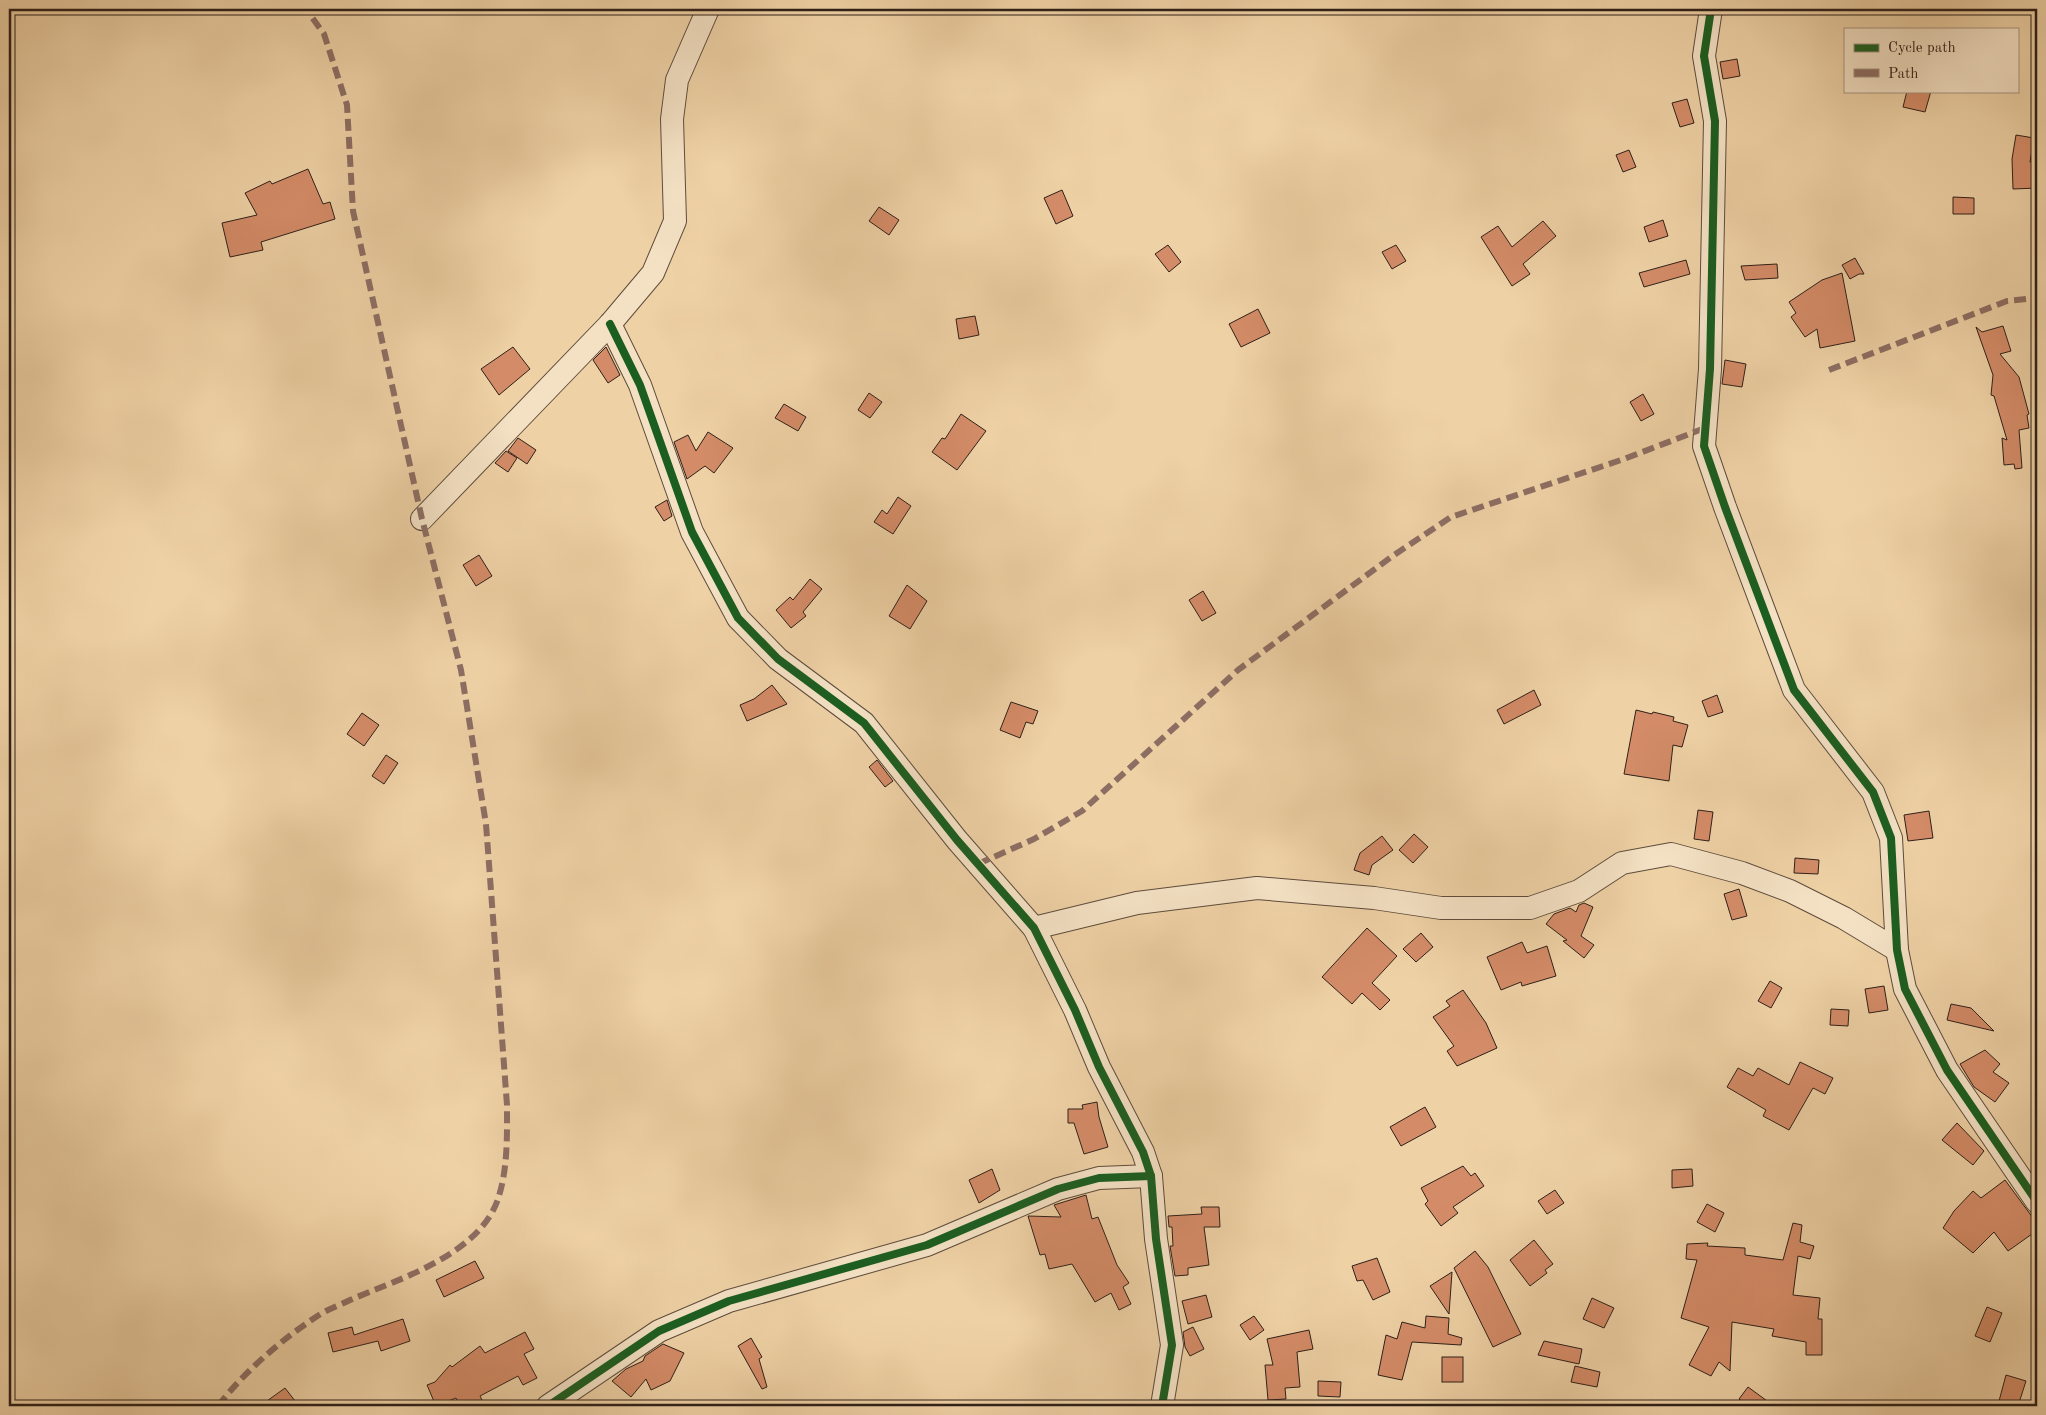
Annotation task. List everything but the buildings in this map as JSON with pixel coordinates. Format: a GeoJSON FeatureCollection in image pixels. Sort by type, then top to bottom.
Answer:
{"type":"FeatureCollection","features":[{"type":"Feature","properties":{"kind":"street"},"geometry":{"type":"LineString","coordinates":[[422,519],[610,324],[653,273],[675,222],[672,119],[677,80],[708,9]]}},
{"type":"Feature","properties":{"kind":"street"},"geometry":{"type":"LineString","coordinates":[[1711,9],[1704,56],[1715,121],[1710,369],[1704,446],[1794,690],[1873,792],[1891,838],[1897,950],[1905,989],[1947,1070],[2037,1202]]}},
{"type":"Feature","properties":{"kind":"street"},"geometry":{"type":"LineString","coordinates":[[610,324],[640,385],[692,532],[738,618],[778,659],[864,722],[957,840],[1034,928],[1143,1152],[1152,1176],[1156,1239],[1172,1345],[1162,1406]]}},
{"type":"Feature","properties":{"kind":"street"},"geometry":{"type":"LineString","coordinates":[[1034,928],[1137,903],[1256,888],[1374,898],[1441,908],[1530,908],[1579,891],[1622,862],[1671,854],[1742,873],[1790,890],[1844,918],[1897,950]]}},
{"type":"Feature","properties":{"kind":"street"},"geometry":{"type":"LineString","coordinates":[[548,1406],[659,1331],[729,1301],[927,1245],[1058,1189],[1099,1178],[1152,1176]]}},
{"type":"Feature","properties":{"kind":"marked path"},"geometry":{"type":"LineString","coordinates":[[218,1406],[240,1380],[265,1356],[291,1334],[319,1315],[435,1263],[456,1250],[474,1235],[488,1219],[498,1199],[504,1176],[506,1152],[507,1105],[486,824],[461,670],[422,519],[353,211],[347,105],[324,34],[306,9]]}},
{"type":"Feature","properties":{"kind":"marked path"},"geometry":{"type":"LineString","coordinates":[[1829,370],[2007,301],[2037,298]]}},
{"type":"Feature","properties":{"kind":"marked path"},"geometry":{"type":"LineString","coordinates":[[978,864],[1034,839],[1082,811],[1238,670],[1394,555],[1451,517],[1624,459],[1705,428]]}},
{"type":"Feature","properties":{"kind":"cycle path"},"geometry":{"type":"LineString","coordinates":[[1711,9],[1704,56],[1715,121],[1710,369],[1704,446],[1794,690],[1873,792],[1891,838],[1897,950],[1905,989],[1947,1070],[2037,1202]]}},
{"type":"Feature","properties":{"kind":"cycle path"},"geometry":{"type":"LineString","coordinates":[[610,324],[640,385],[692,532],[738,618],[778,659],[864,723],[957,840],[1034,928],[1075,1010],[1099,1067],[1143,1152],[1151,1176],[1156,1239],[1172,1345],[1162,1406]]}},
{"type":"Feature","properties":{"kind":"cycle path"},"geometry":{"type":"LineString","coordinates":[[548,1406],[659,1331],[729,1301],[927,1245],[1058,1189],[1099,1178],[1151,1176]]}}]}
